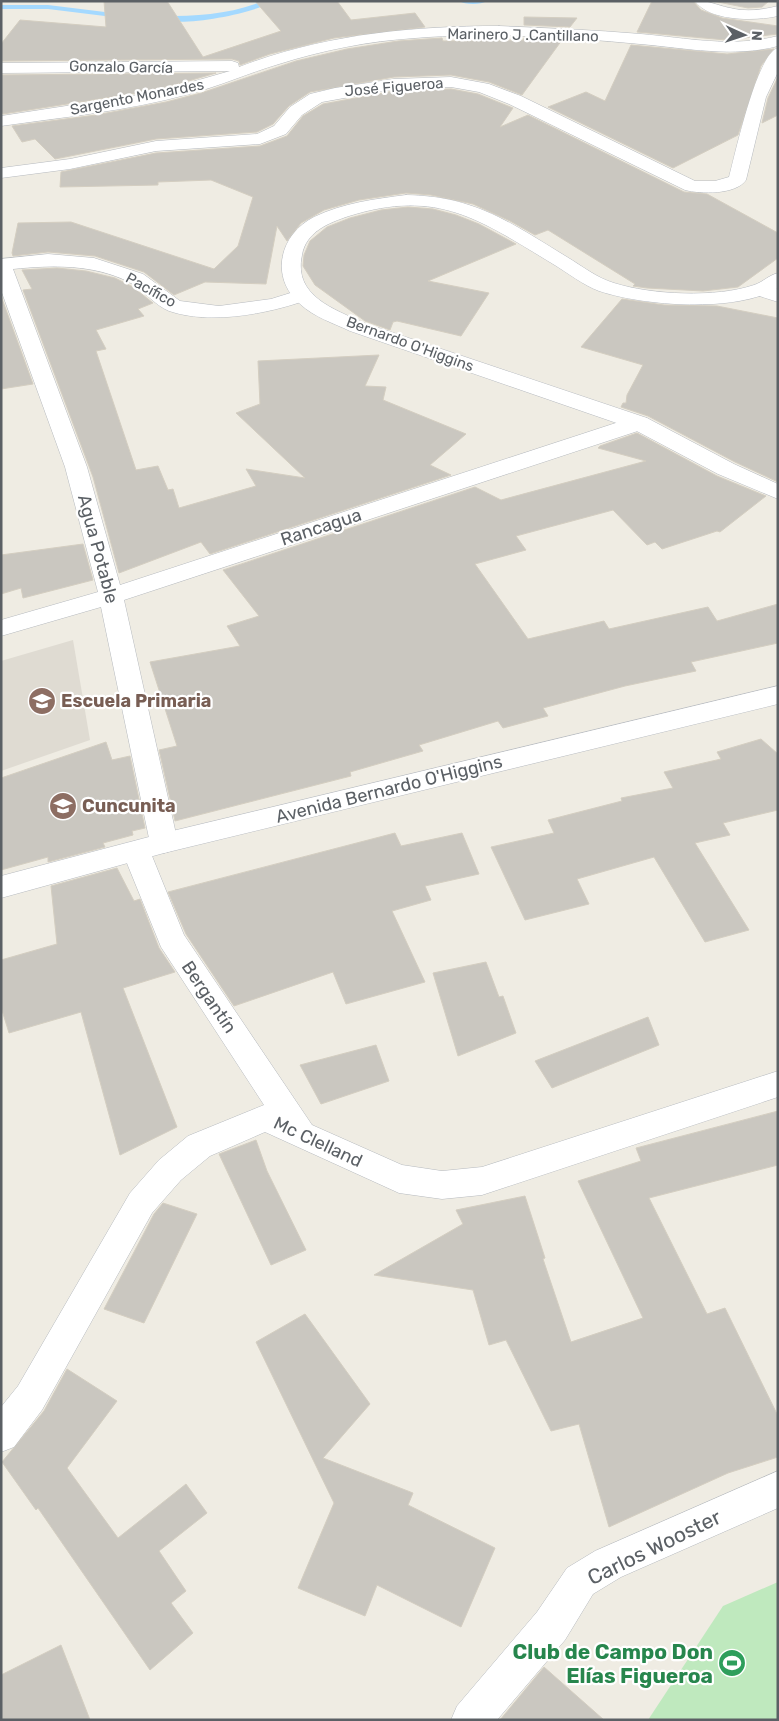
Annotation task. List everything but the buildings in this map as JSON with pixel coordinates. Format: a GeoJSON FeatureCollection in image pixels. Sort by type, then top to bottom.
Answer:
{"type":"FeatureCollection","features":[{"type":"Feature","properties":{"kind":"street"},"geometry":{"type":"LineString","coordinates":[[703,1],[728,12],[748,15],[778,11]]}},
{"type":"Feature","properties":{"kind":"street","name":"Marinero J .Cantillano"},"geometry":{"type":"LineString","coordinates":[[271,62],[369,39],[415,33],[613,37],[750,48],[778,42]]}},
{"type":"Feature","properties":{"kind":"street","name":"José Figueroa"},"geometry":{"type":"LineString","coordinates":[[1,173],[70,164],[156,146],[260,138],[280,130],[296,111],[316,98],[335,93],[394,84],[451,82],[483,88],[516,100],[691,186],[708,189],[737,180],[758,97],[771,64],[778,53]]}},
{"type":"Feature","properties":{"kind":"street","name":"Gonzalo García"},"geometry":{"type":"LineString","coordinates":[[1,68],[71,66],[217,68],[271,62]]}},
{"type":"Feature","properties":{"kind":"street","name":"Sargento Monardes"},"geometry":{"type":"LineString","coordinates":[[1,121],[147,98],[208,84],[271,62]]}},
{"type":"Feature","properties":{"kind":"street"},"geometry":{"type":"LineString","coordinates":[[300,296],[290,276],[293,250],[304,232],[323,220],[354,208],[388,202],[428,201],[460,205],[497,221],[607,287],[665,298],[717,296],[769,293],[778,280]]}},
{"type":"Feature","properties":{"kind":"street","name":"Pacífico"},"geometry":{"type":"LineString","coordinates":[[1,265],[48,260],[94,264],[136,278],[174,306],[219,312],[274,305],[300,296]]}},
{"type":"Feature","properties":{"kind":"street","name":"Agua Potable"},"geometry":{"type":"LineString","coordinates":[[1,265],[76,467],[111,596],[164,843]]}},
{"type":"Feature","properties":{"kind":"street","name":"Bernardo O'Higgins"},"geometry":{"type":"LineString","coordinates":[[300,296],[321,310],[357,327],[639,423],[726,469],[778,492]]}},
{"type":"Feature","properties":{"kind":"street","name":"Rancagua"},"geometry":{"type":"LineString","coordinates":[[1,628],[111,596],[639,423]]}},
{"type":"Feature","properties":{"kind":"street","name":"Avenida Bernardo O'Higgins"},"geometry":{"type":"LineString","coordinates":[[1,887],[164,843],[778,695]]}},
{"type":"Feature","properties":{"kind":"street","name":"Bergantín"},"geometry":{"type":"LineString","coordinates":[[136,851],[171,939],[300,1134]]}},
{"type":"Feature","properties":{"kind":"street","name":"Mc Clelland"},"geometry":{"type":"LineString","coordinates":[[1,1435],[30,1398],[141,1203],[170,1170],[198,1146],[265,1118],[399,1179],[442,1185],[482,1181],[778,1084]]}},
{"type":"Feature","properties":{"kind":"street","name":"Carlos Wooster"},"geometry":{"type":"LineString","coordinates":[[471,1720],[551,1626],[580,1581],[608,1564],[778,1489]]}},
{"type":"Feature","properties":{"kind":"shaded area","name":"Escuela Primaria"},"geometry":{"type":"Polygon","coordinates":[[[73,640],[90,740],[1,771],[1,661],[73,640]]]}},
{"type":"Feature","properties":{"kind":"green space","name":"Club de Campo Don Elías Figueroa"},"geometry":{"type":"Polygon","coordinates":[[[778,1582],[778,1720],[648,1720],[723,1606],[778,1582]]]}},
{"type":"Feature","properties":{"kind":"waterway"},"geometry":{"type":"LineString","coordinates":[[163,18],[191,18],[231,14],[270,1]]}},
{"type":"Feature","properties":{"kind":"waterway"},"geometry":{"type":"LineString","coordinates":[[462,1],[484,1]]}},
{"type":"Feature","properties":{"kind":"waterway"},"geometry":{"type":"LineString","coordinates":[[1,7],[48,7],[121,16]]}},
{"type":"Feature","properties":{"kind":"place","name":"Escuela Primaria"},"geometry":{"type":"Point","coordinates":[42,701]}},
{"type":"Feature","properties":{"kind":"place","name":"Cuncunita"},"geometry":{"type":"Point","coordinates":[63,806]}},
{"type":"Feature","properties":{"kind":"place","name":"Club de Campo Don Elías Figueroa"},"geometry":{"type":"Point","coordinates":[732,1663]}}]}
